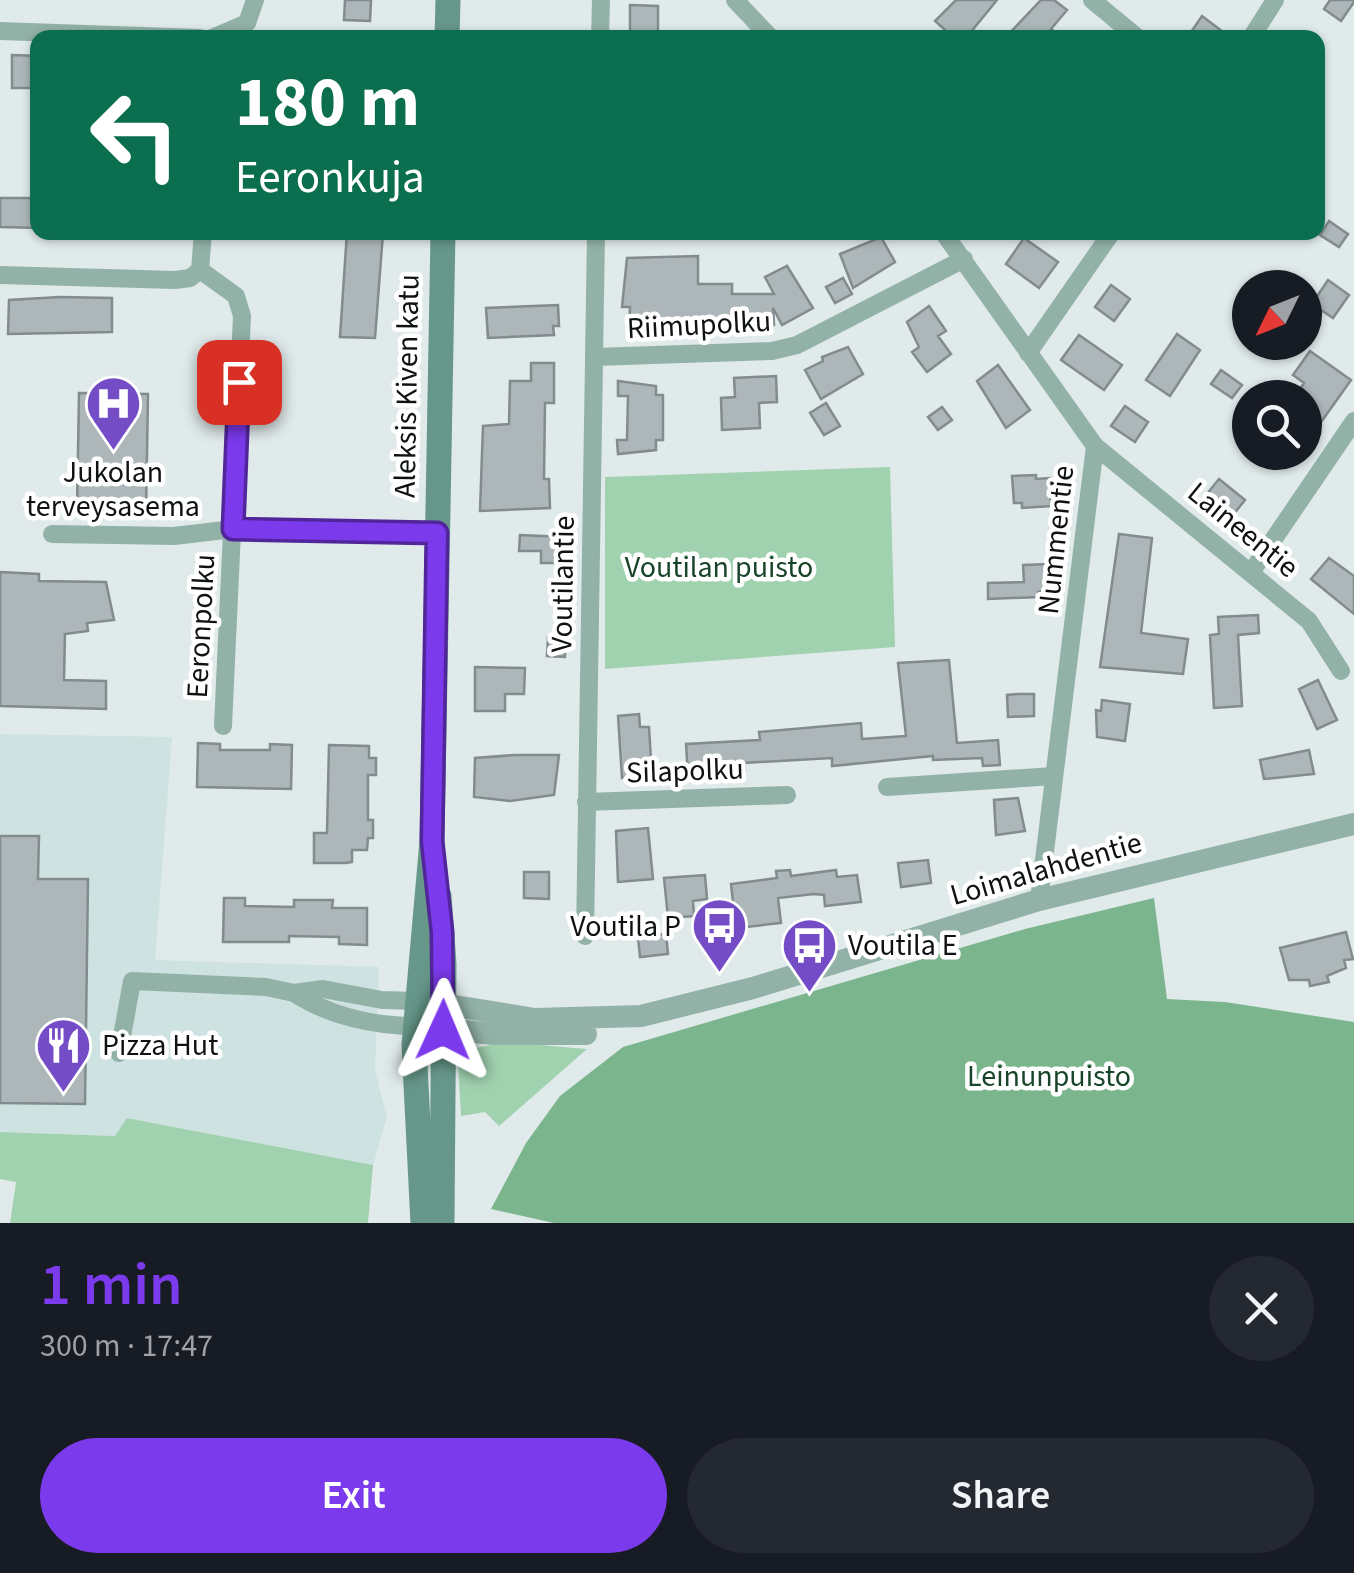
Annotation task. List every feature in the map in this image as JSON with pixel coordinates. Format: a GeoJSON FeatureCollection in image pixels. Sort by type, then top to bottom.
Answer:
{"type":"FeatureCollection","features":[{"type":"Feature","properties":{"kind":"main road"},"geometry":{"type":"LineString","coordinates":[[447,30],[448,0]]}},
{"type":"Feature","properties":{"kind":"main road","name":"Aleksis Kiven katu"},"geometry":{"type":"LineString","coordinates":[[423,1223],[416,1014],[432,841],[443,240]]}},
{"type":"Feature","properties":{"kind":"main road","name":"Aleksis Kiven katu"},"geometry":{"type":"LineString","coordinates":[[432,841],[444,1017],[442,1223]]}},
{"type":"Feature","properties":{"kind":"street"},"geometry":{"type":"LineString","coordinates":[[231,30],[247,23],[255,0]]}},
{"type":"Feature","properties":{"kind":"street"},"geometry":{"type":"LineString","coordinates":[[600,30],[601,0]]}},
{"type":"Feature","properties":{"kind":"street"},"geometry":{"type":"LineString","coordinates":[[735,0],[763,30]]}},
{"type":"Feature","properties":{"kind":"street"},"geometry":{"type":"LineString","coordinates":[[1092,0],[1128,30]]}},
{"type":"Feature","properties":{"kind":"street"},"geometry":{"type":"LineString","coordinates":[[1257,30],[1275,0]]}},
{"type":"Feature","properties":{"kind":"street"},"geometry":{"type":"LineString","coordinates":[[0,30],[30,31]]}},
{"type":"Feature","properties":{"kind":"street"},"geometry":{"type":"LineString","coordinates":[[0,275],[190,278],[200,270],[202,240]]}},
{"type":"Feature","properties":{"kind":"street","name":"Voutilantie"},"geometry":{"type":"LineString","coordinates":[[586,936],[596,240]]}},
{"type":"Feature","properties":{"kind":"street","name":"Nummentie"},"geometry":{"type":"LineString","coordinates":[[950,240],[1094,446],[1039,900]]}},
{"type":"Feature","properties":{"kind":"street"},"geometry":{"type":"LineString","coordinates":[[1028,353],[1106,240]]}},
{"type":"Feature","properties":{"kind":"street","name":"Riimupolku"},"geometry":{"type":"LineString","coordinates":[[595,357],[772,351],[797,346],[964,258]]}},
{"type":"Feature","properties":{"kind":"street","name":"Eeronpolku"},"geometry":{"type":"LineString","coordinates":[[200,270],[236,296],[242,316],[223,726]]}},
{"type":"Feature","properties":{"kind":"street"},"geometry":{"type":"LineString","coordinates":[[1252,571],[1354,422]]}},
{"type":"Feature","properties":{"kind":"street","name":"Laineentie"},"geometry":{"type":"LineString","coordinates":[[1094,446],[1310,621],[1341,671]]}},
{"type":"Feature","properties":{"kind":"street"},"geometry":{"type":"LineString","coordinates":[[52,534],[174,536],[233,529],[437,533]]}},
{"type":"Feature","properties":{"kind":"street"},"geometry":{"type":"LineString","coordinates":[[887,787],[1054,776]]}},
{"type":"Feature","properties":{"kind":"street","name":"Silapolku"},"geometry":{"type":"LineString","coordinates":[[586,802],[787,795]]}},
{"type":"Feature","properties":{"kind":"street","name":"Loimalahdentie"},"geometry":{"type":"LineString","coordinates":[[416,1014],[548,1020],[641,1016],[753,988],[1039,900],[1354,824]]}},
{"type":"Feature","properties":{"kind":"street"},"geometry":{"type":"LineString","coordinates":[[119,1053],[132,981],[266,987],[294,993],[324,989],[382,1000],[416,1014]]}},
{"type":"Feature","properties":{"kind":"shaded area"},"geometry":{"type":"Polygon","coordinates":[[[0,734],[172,737],[155,960],[379,967],[375,1070],[387,1117],[373,1165],[128,1118],[115,1136],[0,1132],[0,734]]]}},
{"type":"Feature","properties":{"kind":"green space","name":"Voutilan puisto"},"geometry":{"type":"Polygon","coordinates":[[[890,467],[895,647],[605,669],[605,477],[890,467]]]}},
{"type":"Feature","properties":{"kind":"green space","name":"Leinunpuisto"},"geometry":{"type":"Polygon","coordinates":[[[1154,898],[1167,999],[1225,1002],[1354,1022],[1354,1223],[554,1223],[491,1209],[526,1143],[560,1096],[623,1047],[1025,929],[1154,898]]]}},
{"type":"Feature","properties":{"kind":"green space"},"geometry":{"type":"Polygon","coordinates":[[[505,1042],[587,1049],[499,1126],[485,1112],[461,1116],[458,1063],[476,1048],[505,1042]]]}},
{"type":"Feature","properties":{"kind":"green space"},"geometry":{"type":"Polygon","coordinates":[[[127,1118],[373,1165],[368,1223],[10,1223],[16,1182],[0,1179],[0,1132],[115,1136],[127,1118]]]}},
{"type":"Feature","properties":{"kind":"building"},"geometry":{"type":"Polygon","coordinates":[[[345,0],[371,0],[370,21],[344,20],[345,0]]]}},
{"type":"Feature","properties":{"kind":"building"},"geometry":{"type":"Polygon","coordinates":[[[956,0],[997,0],[973,30],[945,30],[935,21],[956,0]]]}},
{"type":"Feature","properties":{"kind":"building"},"geometry":{"type":"Polygon","coordinates":[[[1041,0],[1054,0],[1067,10],[1052,30],[1013,30],[1041,0]]]}},
{"type":"Feature","properties":{"kind":"building"},"geometry":{"type":"Polygon","coordinates":[[[1330,0],[1354,2],[1341,21],[1324,9],[1330,0]]]}},
{"type":"Feature","properties":{"kind":"building"},"geometry":{"type":"Polygon","coordinates":[[[630,5],[658,6],[658,30],[630,30],[630,5]]]}},
{"type":"Feature","properties":{"kind":"building"},"geometry":{"type":"Polygon","coordinates":[[[1202,16],[1220,30],[1192,30],[1202,16]]]}},
{"type":"Feature","properties":{"kind":"building"},"geometry":{"type":"Polygon","coordinates":[[[12,55],[30,56],[30,88],[12,88],[12,55]]]}},
{"type":"Feature","properties":{"kind":"building"},"geometry":{"type":"Polygon","coordinates":[[[0,198],[30,198],[30,228],[0,227],[0,198]]]}},
{"type":"Feature","properties":{"kind":"building"},"geometry":{"type":"Polygon","coordinates":[[[1329,221],[1348,234],[1339,247],[1325,238],[1329,221]]]}},
{"type":"Feature","properties":{"kind":"building"},"geometry":{"type":"Polygon","coordinates":[[[346,240],[382,240],[375,338],[340,337],[346,240]]]}},
{"type":"Feature","properties":{"kind":"building"},"geometry":{"type":"Polygon","coordinates":[[[883,240],[895,262],[853,288],[840,254],[883,240]]]}},
{"type":"Feature","properties":{"kind":"building"},"geometry":{"type":"Polygon","coordinates":[[[1023,240],[1058,262],[1039,288],[1006,264],[1023,240]]]}},
{"type":"Feature","properties":{"kind":"building"},"geometry":{"type":"Polygon","coordinates":[[[698,256],[698,284],[732,284],[732,294],[774,294],[765,277],[787,266],[813,308],[782,325],[773,308],[774,325],[658,323],[658,331],[629,331],[630,307],[622,307],[627,258],[698,256]]]}},
{"type":"Feature","properties":{"kind":"building"},"geometry":{"type":"Polygon","coordinates":[[[843,278],[852,294],[835,303],[826,287],[843,278]]]}},
{"type":"Feature","properties":{"kind":"building"},"geometry":{"type":"Polygon","coordinates":[[[1328,280],[1349,295],[1333,318],[1322,311],[1322,289],[1328,280]]]}},
{"type":"Feature","properties":{"kind":"building"},"geometry":{"type":"Polygon","coordinates":[[[1111,285],[1130,299],[1114,321],[1095,307],[1111,285]]]}},
{"type":"Feature","properties":{"kind":"building"},"geometry":{"type":"Polygon","coordinates":[[[112,298],[112,332],[8,334],[9,300],[112,298]]]}},
{"type":"Feature","properties":{"kind":"building"},"geometry":{"type":"Polygon","coordinates":[[[558,305],[559,326],[553,326],[554,335],[488,338],[486,308],[558,305]]]}},
{"type":"Feature","properties":{"kind":"building"},"geometry":{"type":"Polygon","coordinates":[[[929,306],[946,331],[938,336],[951,354],[927,372],[912,352],[919,347],[907,322],[929,306]]]}},
{"type":"Feature","properties":{"kind":"building"},"geometry":{"type":"Polygon","coordinates":[[[1177,334],[1200,350],[1170,396],[1146,380],[1177,334]]]}},
{"type":"Feature","properties":{"kind":"building"},"geometry":{"type":"Polygon","coordinates":[[[1079,335],[1122,365],[1104,390],[1061,360],[1079,335]]]}},
{"type":"Feature","properties":{"kind":"building"},"geometry":{"type":"Polygon","coordinates":[[[848,347],[863,374],[821,399],[805,370],[823,361],[822,357],[848,347]]]}},
{"type":"Feature","properties":{"kind":"building"},"geometry":{"type":"Polygon","coordinates":[[[1322,359],[1351,380],[1322,421],[1322,380],[1300,380],[1293,375],[1304,360],[1322,359]]]}},
{"type":"Feature","properties":{"kind":"building"},"geometry":{"type":"Polygon","coordinates":[[[531,363],[554,363],[554,403],[545,403],[544,479],[549,479],[550,508],[480,511],[483,426],[509,424],[510,381],[531,381],[531,363]]]}},
{"type":"Feature","properties":{"kind":"building"},"geometry":{"type":"Polygon","coordinates":[[[998,365],[1030,410],[1006,428],[977,381],[998,365]]]}},
{"type":"Feature","properties":{"kind":"building"},"geometry":{"type":"Polygon","coordinates":[[[1221,370],[1235,380],[1232,398],[1211,384],[1221,370]]]}},
{"type":"Feature","properties":{"kind":"building"},"geometry":{"type":"Polygon","coordinates":[[[776,376],[777,402],[759,403],[760,428],[722,430],[721,398],[735,397],[734,378],[776,376]]]}},
{"type":"Feature","properties":{"kind":"building"},"geometry":{"type":"Polygon","coordinates":[[[618,381],[656,386],[656,395],[663,395],[663,440],[656,440],[656,450],[618,454],[617,440],[627,440],[628,396],[618,396],[618,381]]]}},
{"type":"Feature","properties":{"kind":"building","name":"Jukolan terveysasema"},"geometry":{"type":"Polygon","coordinates":[[[79,393],[148,394],[146,514],[77,512],[79,393]]]}},
{"type":"Feature","properties":{"kind":"building"},"geometry":{"type":"Polygon","coordinates":[[[826,403],[840,426],[824,435],[810,413],[826,403]]]}},
{"type":"Feature","properties":{"kind":"building"},"geometry":{"type":"Polygon","coordinates":[[[1125,406],[1148,422],[1135,442],[1111,426],[1125,406]]]}},
{"type":"Feature","properties":{"kind":"building"},"geometry":{"type":"Polygon","coordinates":[[[942,407],[952,420],[938,430],[928,417],[942,407]]]}},
{"type":"Feature","properties":{"kind":"building"},"geometry":{"type":"Polygon","coordinates":[[[1036,475],[1036,479],[1050,478],[1051,506],[1022,508],[1022,503],[1014,503],[1012,476],[1036,475]]]}},
{"type":"Feature","properties":{"kind":"building"},"geometry":{"type":"Polygon","coordinates":[[[1219,479],[1245,500],[1229,520],[1202,500],[1219,479]]]}},
{"type":"Feature","properties":{"kind":"building"},"geometry":{"type":"Polygon","coordinates":[[[1119,534],[1152,538],[1141,633],[1188,639],[1183,674],[1100,667],[1119,534]]]}},
{"type":"Feature","properties":{"kind":"building"},"geometry":{"type":"Polygon","coordinates":[[[520,535],[564,537],[563,563],[541,563],[541,551],[519,551],[520,535]]]}},
{"type":"Feature","properties":{"kind":"building"},"geometry":{"type":"Polygon","coordinates":[[[1329,558],[1354,576],[1354,614],[1311,579],[1329,558]]]}},
{"type":"Feature","properties":{"kind":"building"},"geometry":{"type":"Polygon","coordinates":[[[1050,564],[1051,591],[1038,592],[1038,597],[988,599],[988,583],[1024,582],[1023,565],[1050,564]]]}},
{"type":"Feature","properties":{"kind":"building"},"geometry":{"type":"Polygon","coordinates":[[[0,572],[39,574],[39,581],[106,582],[114,620],[87,623],[88,631],[65,634],[64,680],[106,681],[106,709],[0,706],[0,572]]]}},
{"type":"Feature","properties":{"kind":"building"},"geometry":{"type":"Polygon","coordinates":[[[1258,615],[1259,633],[1238,635],[1242,706],[1214,708],[1210,635],[1219,634],[1218,617],[1258,615]]]}},
{"type":"Feature","properties":{"kind":"building"},"geometry":{"type":"Polygon","coordinates":[[[548,637],[565,637],[565,657],[547,656],[548,637]]]}},
{"type":"Feature","properties":{"kind":"building"},"geometry":{"type":"Polygon","coordinates":[[[949,660],[957,743],[998,740],[1000,765],[983,766],[982,758],[933,760],[933,756],[832,766],[832,758],[744,763],[745,771],[688,775],[686,744],[760,740],[759,732],[861,723],[862,739],[906,736],[898,663],[949,660]]]}},
{"type":"Feature","properties":{"kind":"building"},"geometry":{"type":"Polygon","coordinates":[[[475,667],[525,668],[524,694],[505,694],[505,711],[475,711],[475,667]]]}},
{"type":"Feature","properties":{"kind":"building"},"geometry":{"type":"Polygon","coordinates":[[[1318,680],[1337,720],[1317,729],[1299,689],[1318,680]]]}},
{"type":"Feature","properties":{"kind":"building"},"geometry":{"type":"Polygon","coordinates":[[[1034,694],[1034,716],[1008,717],[1007,695],[1034,694]]]}},
{"type":"Feature","properties":{"kind":"building"},"geometry":{"type":"Polygon","coordinates":[[[1102,700],[1130,704],[1125,741],[1097,737],[1096,710],[1101,711],[1102,700]]]}},
{"type":"Feature","properties":{"kind":"building"},"geometry":{"type":"Polygon","coordinates":[[[639,714],[640,727],[649,727],[652,776],[622,778],[618,716],[639,714]]]}},
{"type":"Feature","properties":{"kind":"building"},"geometry":{"type":"Polygon","coordinates":[[[198,743],[220,744],[220,750],[270,750],[270,744],[292,745],[291,789],[197,787],[198,743]]]}},
{"type":"Feature","properties":{"kind":"building"},"geometry":{"type":"Polygon","coordinates":[[[329,745],[369,746],[369,758],[376,758],[376,775],[368,775],[368,820],[373,820],[373,838],[368,838],[367,850],[352,850],[352,862],[314,863],[314,833],[327,833],[329,745]]]}},
{"type":"Feature","properties":{"kind":"building"},"geometry":{"type":"Polygon","coordinates":[[[1309,750],[1314,774],[1264,779],[1260,760],[1309,750]]]}},
{"type":"Feature","properties":{"kind":"building"},"geometry":{"type":"Polygon","coordinates":[[[559,755],[554,795],[510,801],[474,797],[475,758],[559,755]]]}},
{"type":"Feature","properties":{"kind":"building"},"geometry":{"type":"Polygon","coordinates":[[[1018,798],[1025,831],[996,835],[994,800],[1018,798]]]}},
{"type":"Feature","properties":{"kind":"building"},"geometry":{"type":"Polygon","coordinates":[[[648,828],[653,879],[618,882],[616,831],[648,828]]]}},
{"type":"Feature","properties":{"kind":"building"},"geometry":{"type":"Polygon","coordinates":[[[0,836],[39,836],[38,879],[88,879],[85,1104],[0,1103],[0,836]]]}},
{"type":"Feature","properties":{"kind":"building"},"geometry":{"type":"Polygon","coordinates":[[[928,860],[931,883],[901,887],[898,863],[928,860]]]}},
{"type":"Feature","properties":{"kind":"building"},"geometry":{"type":"Polygon","coordinates":[[[790,870],[791,876],[836,870],[837,877],[857,875],[861,902],[825,906],[824,895],[814,894],[778,898],[781,923],[736,928],[731,884],[777,878],[776,871],[790,870]]]}},
{"type":"Feature","properties":{"kind":"building"},"geometry":{"type":"Polygon","coordinates":[[[524,872],[549,872],[549,899],[524,898],[524,872]]]}},
{"type":"Feature","properties":{"kind":"building"},"geometry":{"type":"Polygon","coordinates":[[[705,875],[707,899],[693,901],[694,916],[668,918],[664,878],[705,875]]]}},
{"type":"Feature","properties":{"kind":"building"},"geometry":{"type":"Polygon","coordinates":[[[224,898],[245,898],[245,906],[294,907],[294,900],[333,900],[332,908],[367,908],[367,945],[339,944],[339,937],[289,936],[289,942],[223,942],[224,898]]]}},
{"type":"Feature","properties":{"kind":"building"},"geometry":{"type":"Polygon","coordinates":[[[1346,932],[1353,959],[1344,960],[1346,968],[1327,976],[1329,982],[1310,986],[1309,980],[1289,980],[1280,948],[1346,932]]]}},
{"type":"Feature","properties":{"kind":"building"},"geometry":{"type":"Polygon","coordinates":[[[666,934],[668,954],[640,957],[638,937],[666,934]]]}},
{"type":"Feature","properties":{"kind":"place","name":"Jukolan terveysasema"},"geometry":{"type":"Point","coordinates":[113,453]}},
{"type":"Feature","properties":{"kind":"place","name":"Voutila P"},"geometry":{"type":"Point","coordinates":[720,975]}},
{"type":"Feature","properties":{"kind":"place","name":"Voutila E"},"geometry":{"type":"Point","coordinates":[809,994]}},
{"type":"Feature","properties":{"kind":"place","name":"Pizza Hut"},"geometry":{"type":"Point","coordinates":[63,1094]}},
{"type":"Feature","properties":{"kind":"route"},"geometry":{"type":"LineString","coordinates":[[239,382],[233,529],[437,533],[432,841],[444,964],[443,1030]]}}]}
